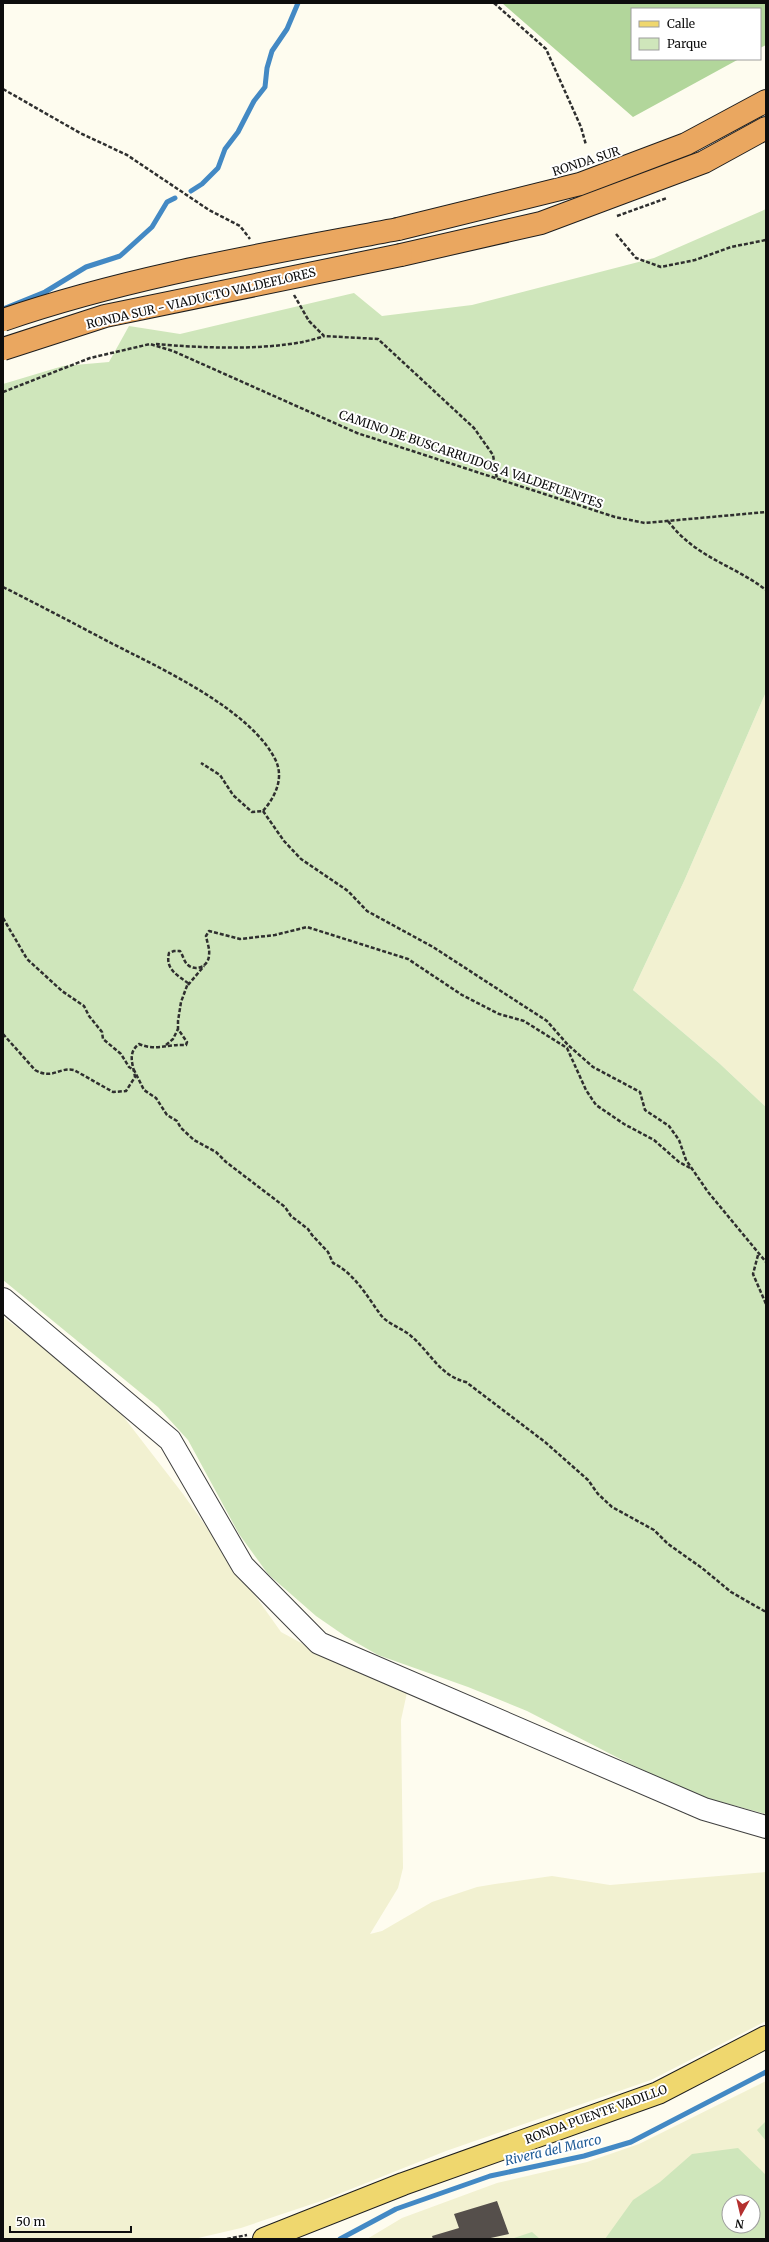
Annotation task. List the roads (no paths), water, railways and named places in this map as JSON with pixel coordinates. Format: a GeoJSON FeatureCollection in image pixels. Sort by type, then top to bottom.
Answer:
{"type":"FeatureCollection","features":[{"type":"Feature","properties":{"kind":"highway","name":"RONDA SUR"},"geometry":{"type":"LineString","coordinates":[[3,320],[33,310],[193,268],[398,229],[580,184],[686,144],[766,101]]}},
{"type":"Feature","properties":{"kind":"highway","name":"RONDA SUR - VIADUCTO VALDEFLORES"},"geometry":{"type":"LineString","coordinates":[[3,349],[105,316],[401,255],[541,223],[704,162],[766,128]]}},
{"type":"Feature","properties":{"kind":"main road","name":"RONDA PUENTE VADILLO"},"geometry":{"type":"LineString","coordinates":[[264,2239],[403,2184],[658,2093],[766,2037]]}},
{"type":"Feature","properties":{"kind":"street"},"geometry":{"type":"LineString","coordinates":[[3,1299],[170,1440],[243,1566],[319,1643],[704,1809],[766,1827]]}},
{"type":"Feature","properties":{"kind":"waterway"},"geometry":{"type":"LineString","coordinates":[[191,191],[202,184],[218,168],[225,149],[238,132],[254,101],[265,87],[267,68],[272,51],[287,29],[298,3]]}},
{"type":"Feature","properties":{"kind":"waterway"},"geometry":{"type":"LineString","coordinates":[[3,309],[45,292],[86,267],[120,256],[152,227],[167,202],[175,198]]}},
{"type":"Feature","properties":{"kind":"waterway","name":"Rivera del Marco"},"geometry":{"type":"LineString","coordinates":[[340,2239],[396,2209],[490,2176],[584,2156],[631,2142],[766,2072]]}}]}
